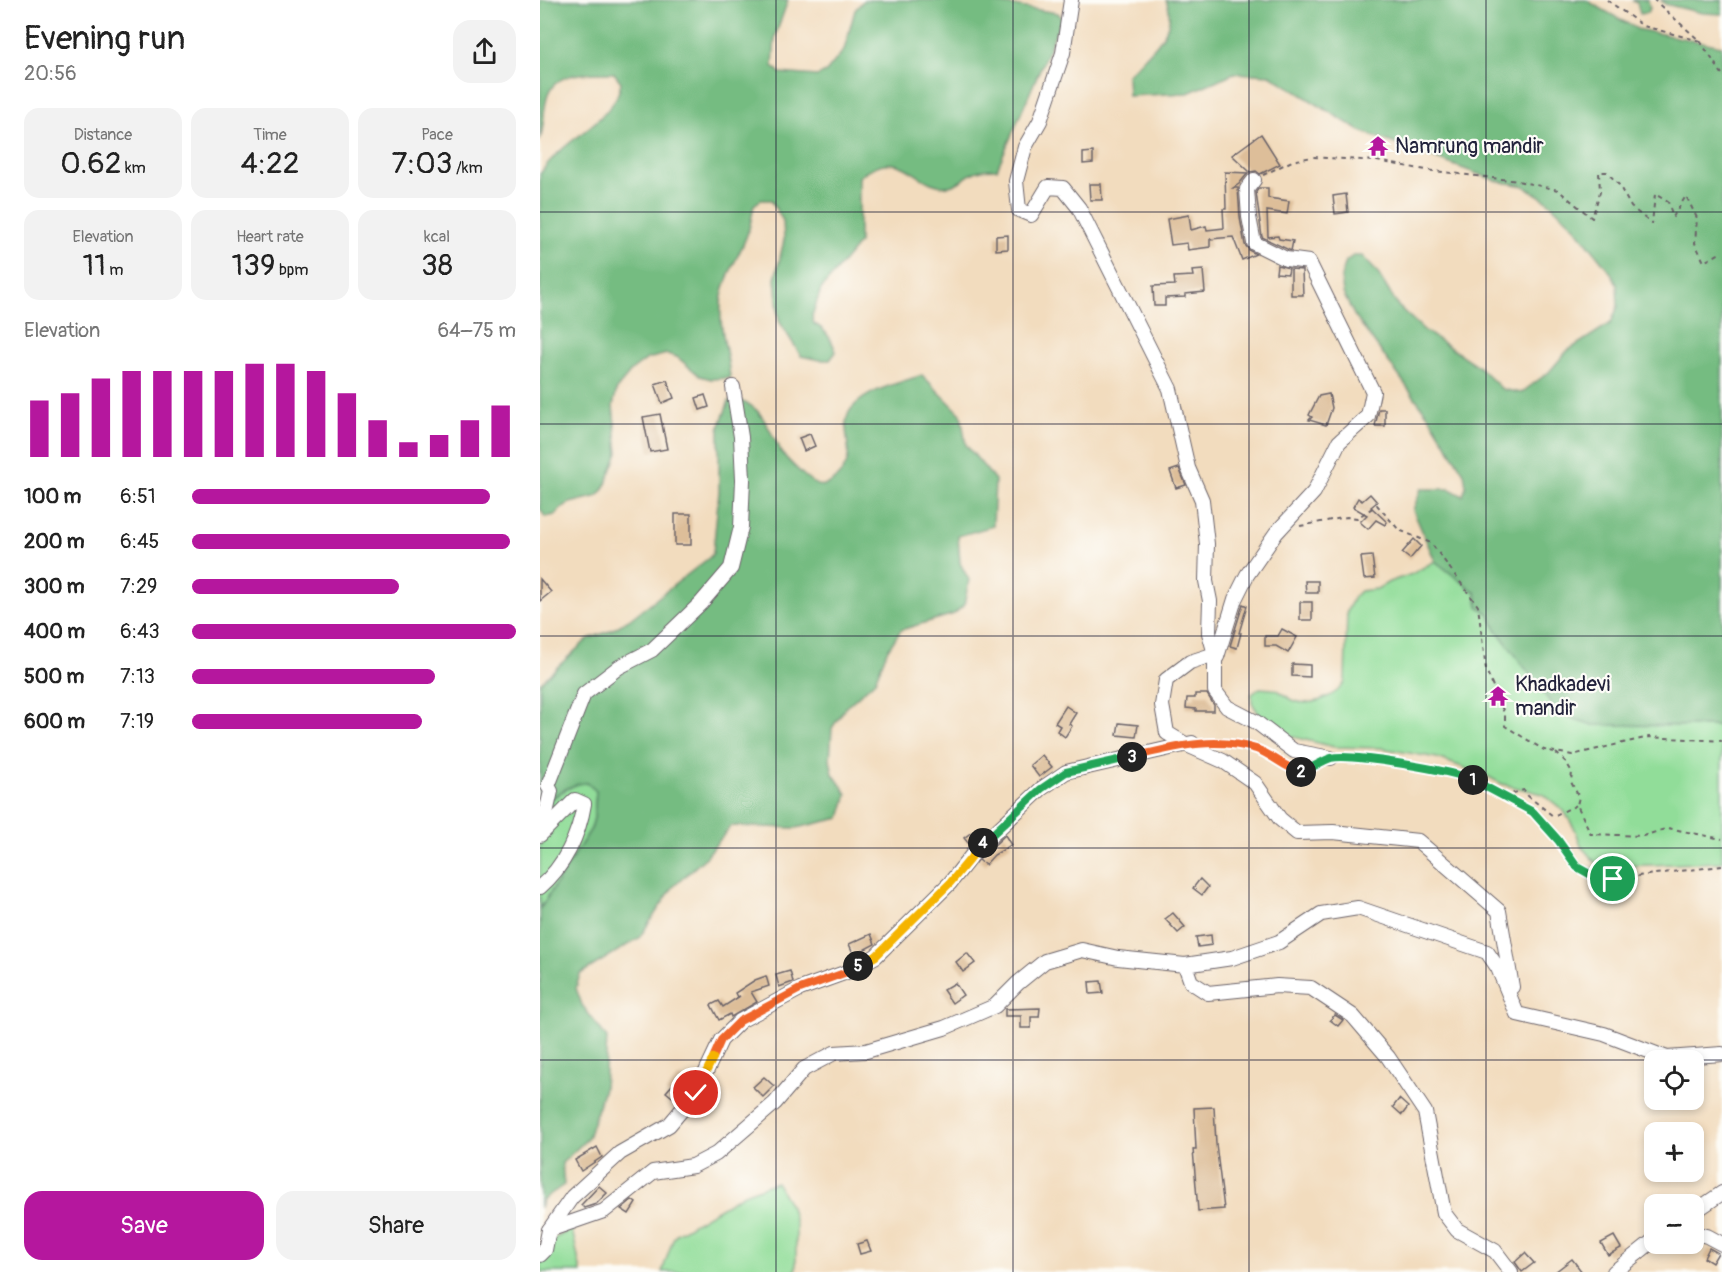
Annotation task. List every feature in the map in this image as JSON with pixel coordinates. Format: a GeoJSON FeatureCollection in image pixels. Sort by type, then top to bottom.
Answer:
{"type":"FeatureCollection","features":[{"type":"Feature","properties":{"kind":"street"},"geometry":{"type":"LineString","coordinates":[[1071,0],[1063,53],[1040,121],[1025,147],[1016,181],[1019,210],[1031,215],[1048,186],[1063,188],[1074,201],[1170,389],[1188,468],[1202,500],[1207,544],[1206,581],[1210,601],[1209,633],[1215,658],[1215,691],[1227,707],[1256,722],[1294,751],[1331,758]]}},
{"type":"Feature","properties":{"kind":"street"},"geometry":{"type":"LineString","coordinates":[[1215,658],[1235,599],[1247,575],[1280,529],[1314,492],[1339,442],[1368,416],[1373,392],[1309,262],[1286,259],[1254,243],[1248,217],[1247,189],[1254,180]]}},
{"type":"Feature","properties":{"kind":"street"},"geometry":{"type":"LineString","coordinates":[[540,820],[547,809],[550,791],[544,788],[584,694],[619,667],[652,650],[701,603],[731,568],[741,527],[743,480],[741,437],[733,387]]}},
{"type":"Feature","properties":{"kind":"street"},"geometry":{"type":"LineString","coordinates":[[1215,658],[1190,662],[1166,680],[1162,705],[1167,733],[1223,761],[1256,783],[1280,819],[1297,833],[1333,832],[1418,841],[1499,911],[1517,1014]]}},
{"type":"Feature","properties":{"kind":"street"},"geometry":{"type":"LineString","coordinates":[[540,1255],[545,1250],[549,1230],[572,1197],[620,1153],[669,1125],[696,1093],[721,1040],[740,1021],[800,989],[847,972],[876,956],[950,883],[976,850],[1041,789],[1066,772],[1189,744]]}},
{"type":"Feature","properties":{"kind":"street"},"geometry":{"type":"LineString","coordinates":[[540,835],[575,800],[584,804],[582,818],[570,848],[554,875],[540,887]]}},
{"type":"Feature","properties":{"kind":"street"},"geometry":{"type":"LineString","coordinates":[[549,1230],[604,1211],[653,1172],[693,1166],[716,1154],[775,1103],[804,1069],[834,1053],[866,1051],[944,1028],[995,1006],[1018,983],[1046,961],[1082,950],[1118,958],[1185,965],[1232,958],[1279,942],[1321,914],[1358,908],[1487,952],[1498,968],[1517,1014]]}},
{"type":"Feature","properties":{"kind":"street"},"geometry":{"type":"LineString","coordinates":[[1185,965],[1191,982],[1208,993],[1277,986],[1311,988],[1353,1016],[1388,1057],[1425,1112],[1443,1213],[1457,1230],[1495,1251],[1511,1272]]}},
{"type":"Feature","properties":{"kind":"street"},"geometry":{"type":"LineString","coordinates":[[1517,1014],[1604,1034],[1667,1058],[1722,1054]]}},
{"type":"Feature","properties":{"kind":"street"},"geometry":{"type":"LineString","coordinates":[[1704,1205],[1722,1193]]}},
{"type":"Feature","properties":{"kind":"street"},"geometry":{"type":"LineString","coordinates":[[1704,1235],[1722,1244]]}},
{"type":"Feature","properties":{"kind":"street"},"geometry":{"type":"LineString","coordinates":[[1614,1272],[1644,1248]]}},
{"type":"Feature","properties":{"kind":"path"},"geometry":{"type":"LineString","coordinates":[[1607,0],[1643,27],[1700,41]]}},
{"type":"Feature","properties":{"kind":"path"},"geometry":{"type":"LineString","coordinates":[[1654,0],[1700,41],[1722,74]]}},
{"type":"Feature","properties":{"kind":"path"},"geometry":{"type":"LineString","coordinates":[[1254,180],[1292,161],[1312,157],[1377,161],[1426,170],[1518,181],[1558,190],[1592,218],[1600,192],[1599,172],[1607,172],[1619,184],[1631,207],[1652,224],[1655,194],[1668,202],[1673,217],[1686,196],[1697,218],[1695,243],[1704,262],[1722,252]]}},
{"type":"Feature","properties":{"kind":"path"},"geometry":{"type":"LineString","coordinates":[[1280,529],[1347,517],[1358,518],[1377,505],[1399,530],[1431,543],[1478,606],[1486,670],[1505,715],[1505,726],[1544,750],[1572,755],[1649,737],[1722,741]]}},
{"type":"Feature","properties":{"kind":"path"},"geometry":{"type":"LineString","coordinates":[[1216,743],[1228,743],[1258,750],[1292,770],[1302,772],[1331,758],[1355,757],[1468,778],[1533,812],[1558,840],[1577,867],[1593,876],[1613,879],[1722,866]]}},
{"type":"Feature","properties":{"kind":"path"},"geometry":{"type":"LineString","coordinates":[[1556,752],[1572,772],[1571,782],[1579,797],[1577,805],[1591,834],[1642,836],[1668,828],[1722,839]]}},
{"type":"Feature","properties":{"kind":"path"},"geometry":{"type":"LineString","coordinates":[[1503,796],[1524,790],[1527,796],[1553,816],[1577,805]]}},
{"type":"Feature","properties":{"kind":"green space"},"geometry":{"type":"Polygon","coordinates":[[[540,0],[788,0],[775,37],[773,66],[780,73],[817,76],[826,72],[844,50],[855,10],[864,0],[976,0],[1058,13],[1062,18],[997,169],[974,172],[957,184],[949,186],[926,181],[898,165],[887,164],[874,167],[859,177],[859,243],[821,289],[812,316],[814,324],[825,332],[836,352],[830,360],[801,356],[779,321],[775,279],[784,240],[783,221],[771,200],[761,200],[754,205],[748,232],[722,296],[721,317],[730,378],[711,379],[700,376],[677,357],[667,354],[647,359],[631,371],[617,388],[613,406],[618,453],[604,489],[598,496],[570,503],[555,515],[545,517],[540,508],[540,174],[561,150],[612,105],[621,82],[614,73],[583,73],[563,78],[550,91],[540,140],[540,0]]]}},
{"type":"Feature","properties":{"kind":"green space"},"geometry":{"type":"Polygon","coordinates":[[[1166,0],[1586,0],[1637,29],[1722,46],[1722,726],[1593,725],[1565,716],[1553,706],[1496,629],[1489,614],[1478,606],[1476,593],[1435,561],[1413,510],[1421,489],[1450,489],[1463,496],[1466,486],[1464,473],[1430,418],[1354,315],[1343,293],[1341,277],[1346,261],[1353,256],[1362,256],[1377,272],[1398,306],[1425,331],[1478,366],[1502,389],[1521,393],[1549,372],[1567,351],[1611,323],[1618,306],[1617,285],[1611,273],[1573,225],[1546,200],[1524,186],[1497,181],[1360,131],[1270,75],[1234,73],[1188,93],[1128,96],[1127,75],[1159,42],[1169,22],[1166,0]]]}},
{"type":"Feature","properties":{"kind":"green space"},"geometry":{"type":"Polygon","coordinates":[[[1631,0],[1648,0],[1650,8],[1648,13],[1640,14],[1637,3],[1631,0]]]}},
{"type":"Feature","properties":{"kind":"green space"},"geometry":{"type":"Polygon","coordinates":[[[1661,0],[1722,0],[1722,14],[1702,13],[1665,4],[1661,0]]]}},
{"type":"Feature","properties":{"kind":"green space"},"geometry":{"type":"Polygon","coordinates":[[[922,375],[961,414],[966,445],[995,480],[993,526],[958,536],[960,563],[969,580],[964,605],[954,614],[901,630],[887,651],[875,681],[845,708],[832,728],[830,760],[833,774],[847,794],[840,818],[796,828],[731,826],[705,858],[673,887],[639,938],[580,974],[576,988],[582,1005],[607,1038],[604,1088],[588,1138],[562,1163],[564,1185],[542,1200],[540,1208],[540,909],[591,829],[596,791],[587,783],[574,785],[540,807],[540,683],[588,639],[610,631],[629,620],[713,553],[719,491],[719,428],[729,401],[740,401],[756,409],[786,458],[813,483],[822,485],[833,481],[847,462],[846,425],[848,413],[852,408],[875,391],[922,375]]]}},
{"type":"Feature","properties":{"kind":"green space"},"geometry":{"type":"Polygon","coordinates":[[[1435,561],[1476,593],[1478,606],[1489,614],[1496,629],[1593,725],[1722,726],[1722,862],[1601,867],[1581,846],[1576,831],[1564,811],[1543,794],[1502,784],[1487,776],[1437,758],[1381,748],[1334,747],[1282,734],[1262,719],[1252,703],[1252,694],[1260,688],[1277,690],[1295,701],[1308,703],[1336,692],[1345,682],[1347,611],[1354,597],[1360,591],[1377,589],[1435,561]]]}},
{"type":"Feature","properties":{"kind":"green space"},"geometry":{"type":"Polygon","coordinates":[[[579,783],[587,783],[596,791],[591,829],[540,909],[540,807],[579,783]]]}},
{"type":"Feature","properties":{"kind":"green space"},"geometry":{"type":"Polygon","coordinates":[[[776,1182],[791,1207],[796,1226],[796,1272],[662,1272],[676,1234],[744,1194],[776,1182]]]}},
{"type":"Feature","properties":{"kind":"green space"},"geometry":{"type":"Polygon","coordinates":[[[572,1229],[581,1272],[540,1272],[540,1246],[572,1229]]]}},
{"type":"Feature","properties":{"kind":"building"},"geometry":{"type":"Polygon","coordinates":[[[1261,134],[1280,164],[1260,174],[1256,171],[1250,172],[1232,155],[1261,134]]]}},
{"type":"Feature","properties":{"kind":"building"},"geometry":{"type":"Polygon","coordinates":[[[1093,152],[1093,163],[1083,164],[1083,153],[1093,152]]]}},
{"type":"Feature","properties":{"kind":"building"},"geometry":{"type":"Polygon","coordinates":[[[1225,172],[1248,173],[1233,188],[1238,188],[1245,245],[1256,254],[1242,260],[1233,237],[1210,239],[1210,247],[1188,250],[1187,243],[1171,245],[1167,219],[1189,215],[1191,230],[1206,226],[1207,230],[1224,228],[1225,172]]]}},
{"type":"Feature","properties":{"kind":"building"},"geometry":{"type":"Polygon","coordinates":[[[1089,184],[1101,184],[1102,200],[1090,200],[1089,184]]]}},
{"type":"Feature","properties":{"kind":"building"},"geometry":{"type":"Polygon","coordinates":[[[1259,188],[1268,188],[1268,198],[1289,201],[1287,214],[1267,211],[1268,237],[1278,236],[1279,239],[1293,241],[1291,251],[1262,237],[1256,192],[1259,188]]]}},
{"type":"Feature","properties":{"kind":"building"},"geometry":{"type":"Polygon","coordinates":[[[1346,194],[1348,212],[1335,214],[1333,196],[1346,194]]]}},
{"type":"Feature","properties":{"kind":"building"},"geometry":{"type":"Polygon","coordinates":[[[1008,235],[1008,249],[996,250],[996,236],[1008,235]]]}},
{"type":"Feature","properties":{"kind":"building"},"geometry":{"type":"Polygon","coordinates":[[[1277,265],[1289,268],[1288,274],[1276,273],[1277,265]]]}},
{"type":"Feature","properties":{"kind":"building"},"geometry":{"type":"Polygon","coordinates":[[[1291,269],[1302,270],[1303,295],[1291,295],[1291,269]]]}},
{"type":"Feature","properties":{"kind":"building"},"geometry":{"type":"Polygon","coordinates":[[[1203,270],[1205,292],[1185,294],[1185,297],[1165,298],[1165,306],[1154,306],[1153,286],[1175,285],[1174,277],[1193,276],[1192,271],[1203,270]]]}},
{"type":"Feature","properties":{"kind":"building"},"geometry":{"type":"Polygon","coordinates":[[[667,380],[674,398],[662,403],[655,384],[667,380]]]}},
{"type":"Feature","properties":{"kind":"building"},"geometry":{"type":"Polygon","coordinates":[[[1329,394],[1332,408],[1326,425],[1309,420],[1312,417],[1309,415],[1319,396],[1329,394]]]}},
{"type":"Feature","properties":{"kind":"building"},"geometry":{"type":"Polygon","coordinates":[[[705,395],[709,407],[700,410],[696,398],[705,395]]]}},
{"type":"Feature","properties":{"kind":"building"},"geometry":{"type":"Polygon","coordinates":[[[1379,409],[1385,409],[1385,426],[1375,426],[1379,409]]]}},
{"type":"Feature","properties":{"kind":"building"},"geometry":{"type":"Polygon","coordinates":[[[660,414],[667,449],[650,452],[643,417],[660,414]]]}},
{"type":"Feature","properties":{"kind":"building"},"geometry":{"type":"Polygon","coordinates":[[[810,434],[815,446],[804,451],[799,438],[810,434]]]}},
{"type":"Feature","properties":{"kind":"building"},"geometry":{"type":"Polygon","coordinates":[[[1179,468],[1186,485],[1176,488],[1170,471],[1179,468]]]}},
{"type":"Feature","properties":{"kind":"building"},"geometry":{"type":"Polygon","coordinates":[[[1370,494],[1377,502],[1371,507],[1387,522],[1385,525],[1376,520],[1368,529],[1360,522],[1367,515],[1353,507],[1358,498],[1362,501],[1370,494]]]}},
{"type":"Feature","properties":{"kind":"building"},"geometry":{"type":"Polygon","coordinates":[[[675,514],[691,514],[691,545],[675,545],[675,514]]]}},
{"type":"Feature","properties":{"kind":"building"},"geometry":{"type":"Polygon","coordinates":[[[1414,539],[1421,546],[1410,559],[1402,553],[1414,539]]]}},
{"type":"Feature","properties":{"kind":"building"},"geometry":{"type":"Polygon","coordinates":[[[1372,556],[1375,578],[1364,579],[1361,557],[1372,556]]]}},
{"type":"Feature","properties":{"kind":"building"},"geometry":{"type":"Polygon","coordinates":[[[540,579],[551,592],[540,601],[540,579]]]}},
{"type":"Feature","properties":{"kind":"building"},"geometry":{"type":"Polygon","coordinates":[[[1305,581],[1318,581],[1318,593],[1306,593],[1305,581]]]}},
{"type":"Feature","properties":{"kind":"building"},"geometry":{"type":"Polygon","coordinates":[[[1300,602],[1312,602],[1312,620],[1300,620],[1300,602]]]}},
{"type":"Feature","properties":{"kind":"building"},"geometry":{"type":"Polygon","coordinates":[[[1243,604],[1247,606],[1237,648],[1230,646],[1243,604]]]}},
{"type":"Feature","properties":{"kind":"building"},"geometry":{"type":"Polygon","coordinates":[[[1282,629],[1297,637],[1288,653],[1276,646],[1265,646],[1265,636],[1278,636],[1282,629]]]}},
{"type":"Feature","properties":{"kind":"building"},"geometry":{"type":"Polygon","coordinates":[[[1292,664],[1310,665],[1310,677],[1292,676],[1292,664]]]}},
{"type":"Feature","properties":{"kind":"building"},"geometry":{"type":"Polygon","coordinates":[[[1195,694],[1207,694],[1214,705],[1214,711],[1196,711],[1196,709],[1186,708],[1187,698],[1195,698],[1195,694]]]}},
{"type":"Feature","properties":{"kind":"building"},"geometry":{"type":"Polygon","coordinates":[[[1066,706],[1076,713],[1065,737],[1057,731],[1060,726],[1055,723],[1066,706]]]}},
{"type":"Feature","properties":{"kind":"building"},"geometry":{"type":"Polygon","coordinates":[[[1119,723],[1138,725],[1136,737],[1117,735],[1119,723]]]}},
{"type":"Feature","properties":{"kind":"building"},"geometry":{"type":"Polygon","coordinates":[[[1042,755],[1052,767],[1039,777],[1030,765],[1042,755]]]}},
{"type":"Feature","properties":{"kind":"building"},"geometry":{"type":"Polygon","coordinates":[[[972,832],[977,837],[969,844],[964,838],[972,832]]]}},
{"type":"Feature","properties":{"kind":"building"},"geometry":{"type":"Polygon","coordinates":[[[1005,835],[1011,845],[994,855],[985,865],[979,860],[1005,835]]]}},
{"type":"Feature","properties":{"kind":"building"},"geometry":{"type":"Polygon","coordinates":[[[1200,879],[1208,887],[1202,895],[1193,888],[1200,879]]]}},
{"type":"Feature","properties":{"kind":"building"},"geometry":{"type":"Polygon","coordinates":[[[1173,913],[1185,927],[1178,933],[1165,919],[1173,913]]]}},
{"type":"Feature","properties":{"kind":"building"},"geometry":{"type":"Polygon","coordinates":[[[871,934],[875,944],[854,955],[849,944],[871,934]]]}},
{"type":"Feature","properties":{"kind":"building"},"geometry":{"type":"Polygon","coordinates":[[[1211,935],[1212,945],[1198,947],[1196,937],[1211,935]]]}},
{"type":"Feature","properties":{"kind":"building"},"geometry":{"type":"Polygon","coordinates":[[[967,953],[975,963],[963,972],[956,962],[967,953]]]}},
{"type":"Feature","properties":{"kind":"building"},"geometry":{"type":"Polygon","coordinates":[[[790,971],[793,982],[779,987],[776,975],[790,971]]]}},
{"type":"Feature","properties":{"kind":"building"},"geometry":{"type":"Polygon","coordinates":[[[766,976],[769,986],[751,992],[757,1002],[731,1017],[730,1014],[719,1020],[711,1005],[719,1001],[723,1007],[740,996],[737,997],[735,993],[766,976]]]}},
{"type":"Feature","properties":{"kind":"building"},"geometry":{"type":"Polygon","coordinates":[[[1101,981],[1103,993],[1090,994],[1089,982],[1101,981]]]}},
{"type":"Feature","properties":{"kind":"building"},"geometry":{"type":"Polygon","coordinates":[[[955,983],[963,995],[952,1003],[943,990],[955,983]]]}},
{"type":"Feature","properties":{"kind":"building"},"geometry":{"type":"Polygon","coordinates":[[[1040,1008],[1039,1017],[1031,1017],[1031,1028],[1021,1028],[1021,1016],[1005,1016],[1005,1009],[1040,1008]]]}},
{"type":"Feature","properties":{"kind":"building"},"geometry":{"type":"Polygon","coordinates":[[[1335,1015],[1343,1020],[1338,1026],[1330,1020],[1335,1015]]]}},
{"type":"Feature","properties":{"kind":"building"},"geometry":{"type":"Polygon","coordinates":[[[680,1076],[690,1084],[676,1100],[666,1092],[680,1076]]]}},
{"type":"Feature","properties":{"kind":"building"},"geometry":{"type":"Polygon","coordinates":[[[764,1077],[774,1086],[763,1097],[753,1087],[764,1077]]]}},
{"type":"Feature","properties":{"kind":"building"},"geometry":{"type":"Polygon","coordinates":[[[1399,1099],[1408,1107],[1402,1115],[1393,1107],[1399,1099]]]}},
{"type":"Feature","properties":{"kind":"building"},"geometry":{"type":"Polygon","coordinates":[[[1214,1107],[1224,1209],[1198,1211],[1193,1149],[1196,1149],[1194,1108],[1214,1107]]]}},
{"type":"Feature","properties":{"kind":"building"},"geometry":{"type":"Polygon","coordinates":[[[597,1147],[602,1157],[581,1171],[575,1160],[597,1147]]]}},
{"type":"Feature","properties":{"kind":"building"},"geometry":{"type":"Polygon","coordinates":[[[599,1186],[607,1193],[596,1204],[584,1208],[581,1205],[599,1186]]]}},
{"type":"Feature","properties":{"kind":"building"},"geometry":{"type":"Polygon","coordinates":[[[632,1200],[636,1203],[629,1214],[621,1209],[632,1200]]]}},
{"type":"Feature","properties":{"kind":"building"},"geometry":{"type":"Polygon","coordinates":[[[1614,1236],[1621,1248],[1608,1255],[1601,1243],[1614,1236]]]}},
{"type":"Feature","properties":{"kind":"building"},"geometry":{"type":"Polygon","coordinates":[[[867,1241],[871,1251],[860,1254],[857,1244],[867,1241]]]}},
{"type":"Feature","properties":{"kind":"building"},"geometry":{"type":"Polygon","coordinates":[[[1709,1248],[1718,1253],[1712,1263],[1704,1258],[1709,1248]]]}},
{"type":"Feature","properties":{"kind":"building"},"geometry":{"type":"Polygon","coordinates":[[[1525,1253],[1534,1263],[1522,1272],[1515,1262],[1525,1253]]]}},
{"type":"Feature","properties":{"kind":"building"},"geometry":{"type":"Polygon","coordinates":[[[1572,1259],[1582,1272],[1555,1272],[1572,1259]]]}},
{"type":"Feature","properties":{"kind":"place","name":"Namrung mandir"},"geometry":{"type":"Point","coordinates":[1378,146]}},
{"type":"Feature","properties":{"kind":"place","name":"Khadkadevi mandir"},"geometry":{"type":"Point","coordinates":[1498,696]}},
{"type":"Feature","properties":{"kind":"route"},"geometry":{"type":"LineString","coordinates":[[696,1093],[721,1040],[740,1021],[800,989],[847,972],[876,956],[950,883],[976,850],[1041,789],[1066,772],[1192,743],[1228,743],[1258,750],[1292,770],[1302,772],[1331,758],[1355,757],[1399,764],[1468,778],[1533,812],[1558,840],[1577,867],[1593,876],[1613,879]]}}]}
